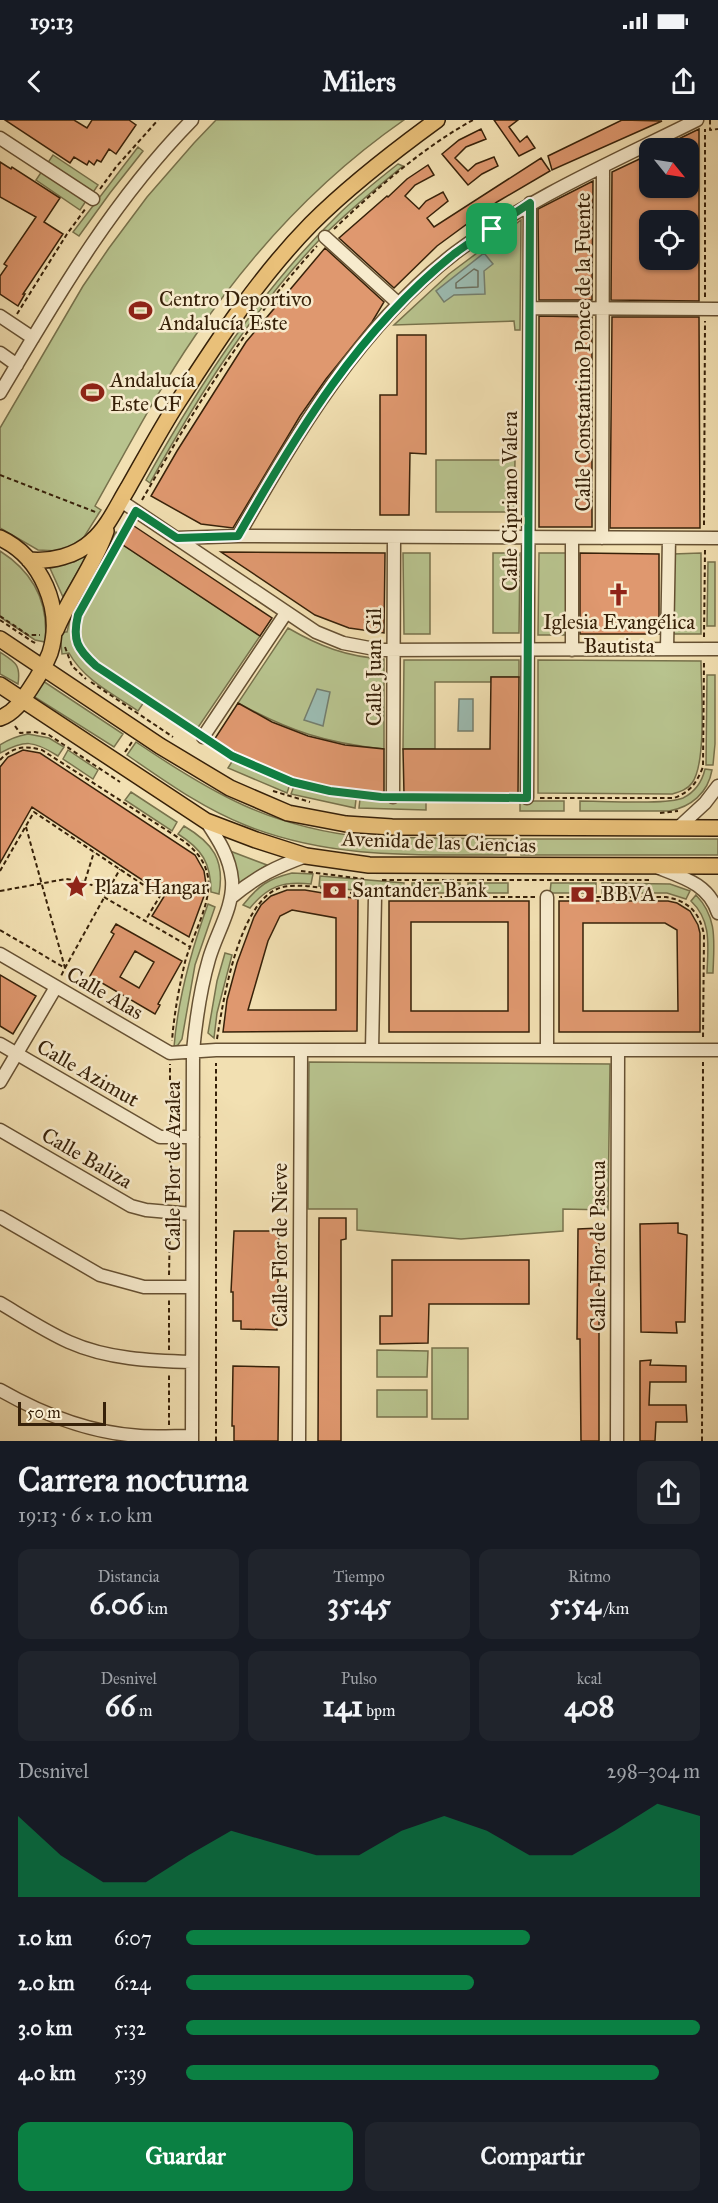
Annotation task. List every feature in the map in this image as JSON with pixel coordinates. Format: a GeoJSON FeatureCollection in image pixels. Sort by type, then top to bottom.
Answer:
{"type":"FeatureCollection","features":[{"type":"Feature","properties":{"kind":"main road"},"geometry":{"type":"LineString","coordinates":[[29,560],[42,561],[76,553],[93,540],[104,517],[121,501],[170,414],[219,338],[260,283],[311,224],[380,162],[437,120]]}},
{"type":"Feature","properties":{"kind":"main road"},"geometry":{"type":"LineString","coordinates":[[2,720],[22,700],[44,668],[57,642],[64,609],[100,549],[104,517]]}},
{"type":"Feature","properties":{"kind":"main road"},"geometry":{"type":"LineString","coordinates":[[0,538],[29,560],[42,579],[51,601],[57,642]]}},
{"type":"Feature","properties":{"kind":"main road","name":"Avenida de las Ciencias"},"geometry":{"type":"LineString","coordinates":[[0,639],[195,768],[230,788],[288,813],[346,824],[392,827],[718,828]]}},
{"type":"Feature","properties":{"kind":"main road","name":"Avenida de las Ciencias"},"geometry":{"type":"LineString","coordinates":[[0,685],[206,821],[306,856],[369,865],[718,866]]}},
{"type":"Feature","properties":{"kind":"street"},"geometry":{"type":"LineString","coordinates":[[0,393],[89,246],[132,188],[192,120]]}},
{"type":"Feature","properties":{"kind":"street"},"geometry":{"type":"LineString","coordinates":[[238,536],[290,446],[326,391],[358,350],[399,304],[455,254],[530,203],[697,120]]}},
{"type":"Feature","properties":{"kind":"street"},"geometry":{"type":"LineString","coordinates":[[0,138],[93,199]]}},
{"type":"Feature","properties":{"kind":"street","name":"Calle Constantino Ponce de la Fuente"},"geometry":{"type":"LineString","coordinates":[[602,538],[603,167]]}},
{"type":"Feature","properties":{"kind":"street","name":"Calle Cipriano Valera"},"geometry":{"type":"LineString","coordinates":[[527,798],[530,203]]}},
{"type":"Feature","properties":{"kind":"street"},"geometry":{"type":"LineString","coordinates":[[325,237],[399,304]]}},
{"type":"Feature","properties":{"kind":"street"},"geometry":{"type":"LineString","coordinates":[[530,308],[711,309]]}},
{"type":"Feature","properties":{"kind":"street"},"geometry":{"type":"LineString","coordinates":[[0,316],[33,338]]}},
{"type":"Feature","properties":{"kind":"street"},"geometry":{"type":"LineString","coordinates":[[0,353],[17,365]]}},
{"type":"Feature","properties":{"kind":"street"},"geometry":{"type":"LineString","coordinates":[[121,501],[286,613],[316,632],[343,642],[380,650],[718,649]]}},
{"type":"Feature","properties":{"kind":"street"},"geometry":{"type":"LineString","coordinates":[[177,538],[238,536],[718,538]]}},
{"type":"Feature","properties":{"kind":"street","name":"Calle Juan Gil"},"geometry":{"type":"LineString","coordinates":[[393,797],[394,537]]}},
{"type":"Feature","properties":{"kind":"street"},"geometry":{"type":"LineString","coordinates":[[572,538],[572,650]]}},
{"type":"Feature","properties":{"kind":"street"},"geometry":{"type":"LineString","coordinates":[[667,649],[669,538]]}},
{"type":"Feature","properties":{"kind":"street"},"geometry":{"type":"LineString","coordinates":[[204,737],[286,613]]}},
{"type":"Feature","properties":{"kind":"street"},"geometry":{"type":"LineString","coordinates":[[678,828],[705,803],[718,786]]}},
{"type":"Feature","properties":{"kind":"street"},"geometry":{"type":"LineString","coordinates":[[206,821],[223,846],[232,879],[232,897]]}},
{"type":"Feature","properties":{"kind":"street"},"geometry":{"type":"LineString","coordinates":[[232,897],[273,867],[306,856]]}},
{"type":"Feature","properties":{"kind":"street"},"geometry":{"type":"LineString","coordinates":[[653,866],[700,886],[709,895],[718,914]]}},
{"type":"Feature","properties":{"kind":"street","name":"Calle Flor de Azalea"},"geometry":{"type":"LineString","coordinates":[[192,1439],[193,1051],[199,998],[210,957],[232,897]]}},
{"type":"Feature","properties":{"kind":"street"},"geometry":{"type":"LineString","coordinates":[[372,1050],[375,897]]}},
{"type":"Feature","properties":{"kind":"street"},"geometry":{"type":"LineString","coordinates":[[547,897],[547,1050]]}},
{"type":"Feature","properties":{"kind":"street","name":"Calle Alas"},"geometry":{"type":"LineString","coordinates":[[0,954],[170,1053],[216,1050],[718,1050]]}},
{"type":"Feature","properties":{"kind":"street"},"geometry":{"type":"LineString","coordinates":[[0,1082],[56,987]]}},
{"type":"Feature","properties":{"kind":"street","name":"Calle Azimut"},"geometry":{"type":"LineString","coordinates":[[0,1044],[160,1137],[193,1137]]}},
{"type":"Feature","properties":{"kind":"street","name":"Calle Flor de Nieve"},"geometry":{"type":"LineString","coordinates":[[299,1441],[301,1050]]}},
{"type":"Feature","properties":{"kind":"street","name":"Calle Flor de Pascua"},"geometry":{"type":"LineString","coordinates":[[616,1441],[618,1050]]}},
{"type":"Feature","properties":{"kind":"street","name":"Calle Baliza"},"geometry":{"type":"LineString","coordinates":[[0,1130],[131,1206],[146,1210],[192,1214]]}},
{"type":"Feature","properties":{"kind":"street"},"geometry":{"type":"LineString","coordinates":[[0,1218],[100,1275],[144,1287],[192,1287]]}},
{"type":"Feature","properties":{"kind":"street"},"geometry":{"type":"LineString","coordinates":[[0,1303],[70,1342],[110,1355],[150,1361],[192,1362]]}},
{"type":"Feature","properties":{"kind":"street"},"geometry":{"type":"LineString","coordinates":[[0,1390],[31,1408],[87,1427],[139,1436],[192,1439]]}},
{"type":"Feature","properties":{"kind":"path"},"geometry":{"type":"LineString","coordinates":[[11,324],[67,234],[116,167],[158,120]]}},
{"type":"Feature","properties":{"kind":"path"},"geometry":{"type":"LineString","coordinates":[[115,547],[182,429],[234,348],[278,289],[325,237],[361,203],[408,164],[473,120]]}},
{"type":"Feature","properties":{"kind":"path"},"geometry":{"type":"LineString","coordinates":[[705,120],[711,309],[705,531]]}},
{"type":"Feature","properties":{"kind":"path"},"geometry":{"type":"LineString","coordinates":[[710,120],[710,130],[718,129]]}},
{"type":"Feature","properties":{"kind":"path"},"geometry":{"type":"LineString","coordinates":[[0,475],[104,517]]}},
{"type":"Feature","properties":{"kind":"path"},"geometry":{"type":"LineString","coordinates":[[78,615],[75,628],[76,642],[82,654],[96,666],[232,756],[292,782],[330,791],[393,797],[674,798],[686,793],[696,783],[703,767],[705,544]]}},
{"type":"Feature","properties":{"kind":"path"},"geometry":{"type":"LineString","coordinates":[[0,616],[28,634],[57,642],[72,666],[85,678],[177,739]]}},
{"type":"Feature","properties":{"kind":"path"},"geometry":{"type":"LineString","coordinates":[[0,620],[33,642],[57,642]]}},
{"type":"Feature","properties":{"kind":"path"},"geometry":{"type":"LineString","coordinates":[[20,733],[35,732],[49,735],[120,782]]}},
{"type":"Feature","properties":{"kind":"path"},"geometry":{"type":"LineString","coordinates":[[124,754],[133,741]]}},
{"type":"Feature","properties":{"kind":"path"},"geometry":{"type":"LineString","coordinates":[[0,760],[14,749],[28,746],[42,750],[186,842]]}},
{"type":"Feature","properties":{"kind":"path"},"geometry":{"type":"LineString","coordinates":[[264,788],[313,803]]}},
{"type":"Feature","properties":{"kind":"path"},"geometry":{"type":"LineString","coordinates":[[655,813],[680,811]]}},
{"type":"Feature","properties":{"kind":"path"},"geometry":{"type":"LineString","coordinates":[[0,871],[34,812],[160,896],[145,921]]}},
{"type":"Feature","properties":{"kind":"path"},"geometry":{"type":"LineString","coordinates":[[26,826],[65,968]]}},
{"type":"Feature","properties":{"kind":"path"},"geometry":{"type":"LineString","coordinates":[[518,839],[518,855]]}},
{"type":"Feature","properties":{"kind":"path"},"geometry":{"type":"LineString","coordinates":[[85,882],[94,852]]}},
{"type":"Feature","properties":{"kind":"path"},"geometry":{"type":"LineString","coordinates":[[56,987],[120,869]]}},
{"type":"Feature","properties":{"kind":"path"},"geometry":{"type":"LineString","coordinates":[[0,891],[66,879],[85,882],[107,892]]}},
{"type":"Feature","properties":{"kind":"path"},"geometry":{"type":"LineString","coordinates":[[104,897],[190,947]]}},
{"type":"Feature","properties":{"kind":"path"},"geometry":{"type":"LineString","coordinates":[[216,1441],[216,1050],[224,999],[234,961],[251,913]]}},
{"type":"Feature","properties":{"kind":"path"},"geometry":{"type":"LineString","coordinates":[[0,930],[65,968]]}},
{"type":"Feature","properties":{"kind":"green space","name":"Centro Deportivo Andalucía Este"},"geometry":{"type":"Polygon","coordinates":[[[216,120],[404,120],[345,166],[317,192],[264,246],[240,275],[168,377],[95,506],[101,510],[84,537],[66,549],[38,550],[0,528],[0,428],[83,286],[109,248],[147,197],[216,120]]]}},
{"type":"Feature","properties":{"kind":"green space"},"geometry":{"type":"Polygon","coordinates":[[[138,147],[143,151],[79,236],[73,232],[138,147]]]}},
{"type":"Feature","properties":{"kind":"green space"},"geometry":{"type":"Polygon","coordinates":[[[53,155],[98,185],[92,194],[47,164],[53,155]]]}},
{"type":"Feature","properties":{"kind":"green space"},"geometry":{"type":"Polygon","coordinates":[[[398,164],[403,166],[323,236],[273,293],[208,385],[150,483],[146,480],[211,372],[285,272],[342,211],[398,164]]]}},
{"type":"Feature","properties":{"kind":"green space"},"geometry":{"type":"Polygon","coordinates":[[[42,171],[86,201],[80,210],[36,180],[42,171]]]}},
{"type":"Feature","properties":{"kind":"green space"},"geometry":{"type":"Polygon","coordinates":[[[521,220],[520,330],[515,330],[514,321],[394,325],[449,274],[521,220]]]}},
{"type":"Feature","properties":{"kind":"green space"},"geometry":{"type":"Polygon","coordinates":[[[436,460],[515,460],[514,512],[436,512],[436,460]]]}},
{"type":"Feature","properties":{"kind":"green space"},"geometry":{"type":"Polygon","coordinates":[[[116,532],[121,535],[77,612],[73,628],[74,642],[80,655],[90,666],[144,702],[138,711],[91,679],[75,663],[69,653],[62,654],[60,632],[67,632],[72,611],[116,532]]]}},
{"type":"Feature","properties":{"kind":"green space"},"geometry":{"type":"Polygon","coordinates":[[[120,543],[260,636],[197,729],[98,663],[83,648],[78,631],[79,616],[120,543]]]}},
{"type":"Feature","properties":{"kind":"green space"},"geometry":{"type":"Polygon","coordinates":[[[0,551],[22,569],[36,590],[44,614],[45,642],[35,640],[0,617],[0,551]]]}},
{"type":"Feature","properties":{"kind":"green space"},"geometry":{"type":"Polygon","coordinates":[[[403,553],[430,553],[430,634],[404,634],[403,553]]]}},
{"type":"Feature","properties":{"kind":"green space"},"geometry":{"type":"Polygon","coordinates":[[[493,553],[520,553],[519,633],[493,633],[493,553]]]}},
{"type":"Feature","properties":{"kind":"green space"},"geometry":{"type":"Polygon","coordinates":[[[539,553],[566,553],[566,635],[538,635],[539,553]]]}},
{"type":"Feature","properties":{"kind":"green space"},"geometry":{"type":"Polygon","coordinates":[[[701,553],[701,634],[674,634],[673,554],[701,553]]]}},
{"type":"Feature","properties":{"kind":"green space"},"geometry":{"type":"Polygon","coordinates":[[[88,554],[63,597],[49,566],[74,562],[88,554]]]}},
{"type":"Feature","properties":{"kind":"green space"},"geometry":{"type":"Polygon","coordinates":[[[708,562],[715,562],[715,626],[707,626],[708,562]]]}},
{"type":"Feature","properties":{"kind":"green space"},"geometry":{"type":"Polygon","coordinates":[[[288,628],[334,650],[384,659],[384,749],[344,743],[308,734],[274,721],[238,703],[288,628]]]}},
{"type":"Feature","properties":{"kind":"green space"},"geometry":{"type":"Polygon","coordinates":[[[0,652],[16,664],[19,672],[18,684],[0,674],[0,652]]]}},
{"type":"Feature","properties":{"kind":"green space"},"geometry":{"type":"Polygon","coordinates":[[[404,660],[519,660],[519,677],[491,677],[491,682],[435,682],[435,749],[403,749],[404,660]]]}},
{"type":"Feature","properties":{"kind":"green space"},"geometry":{"type":"Polygon","coordinates":[[[538,660],[701,661],[700,759],[692,783],[685,789],[672,794],[538,793],[538,660]]]}},
{"type":"Feature","properties":{"kind":"green space"},"geometry":{"type":"Polygon","coordinates":[[[707,675],[715,675],[713,765],[706,765],[707,675]]]}},
{"type":"Feature","properties":{"kind":"green space"},"geometry":{"type":"Polygon","coordinates":[[[43,681],[123,734],[114,747],[33,696],[43,681]]]}},
{"type":"Feature","properties":{"kind":"green space"},"geometry":{"type":"Polygon","coordinates":[[[28,734],[49,738],[64,747],[58,756],[42,747],[29,744],[16,746],[0,753],[0,745],[28,734]]]}},
{"type":"Feature","properties":{"kind":"green space"},"geometry":{"type":"Polygon","coordinates":[[[136,742],[217,792],[271,816],[300,825],[364,837],[506,839],[506,855],[373,853],[309,844],[277,836],[229,818],[170,784],[127,755],[136,742]]]}},
{"type":"Feature","properties":{"kind":"green space"},"geometry":{"type":"Polygon","coordinates":[[[68,750],[98,770],[93,779],[63,759],[68,750]]]}},
{"type":"Feature","properties":{"kind":"green space"},"geometry":{"type":"Polygon","coordinates":[[[233,760],[290,784],[287,793],[228,768],[233,760]]]}},
{"type":"Feature","properties":{"kind":"green space"},"geometry":{"type":"Polygon","coordinates":[[[705,769],[712,770],[707,786],[697,798],[677,809],[669,811],[580,811],[580,801],[649,802],[683,798],[697,786],[705,769]]]}},
{"type":"Feature","properties":{"kind":"green space"},"geometry":{"type":"Polygon","coordinates":[[[294,786],[356,799],[355,808],[291,794],[294,786]]]}},
{"type":"Feature","properties":{"kind":"green space"},"geometry":{"type":"Polygon","coordinates":[[[131,792],[177,822],[172,831],[125,800],[131,792]]]}},
{"type":"Feature","properties":{"kind":"green space"},"geometry":{"type":"Polygon","coordinates":[[[360,799],[426,801],[426,810],[359,808],[360,799]]]}},
{"type":"Feature","properties":{"kind":"green space"},"geometry":{"type":"Polygon","coordinates":[[[520,801],[564,801],[564,811],[520,811],[520,801]]]}},
{"type":"Feature","properties":{"kind":"green space"},"geometry":{"type":"Polygon","coordinates":[[[184,826],[203,839],[215,854],[220,871],[219,894],[211,892],[211,882],[204,858],[193,845],[178,834],[184,826]]]}},
{"type":"Feature","properties":{"kind":"green space"},"geometry":{"type":"Polygon","coordinates":[[[521,839],[718,839],[718,855],[521,855],[521,839]]]}},
{"type":"Feature","properties":{"kind":"green space"},"geometry":{"type":"Polygon","coordinates":[[[230,851],[267,865],[244,880],[235,891],[230,851]]]}},
{"type":"Feature","properties":{"kind":"green space"},"geometry":{"type":"Polygon","coordinates":[[[292,873],[313,874],[311,884],[284,884],[270,890],[250,908],[243,905],[264,884],[292,873]]]}},
{"type":"Feature","properties":{"kind":"green space"},"geometry":{"type":"Polygon","coordinates":[[[320,876],[404,883],[404,893],[319,886],[320,876]]]}},
{"type":"Feature","properties":{"kind":"green space"},"geometry":{"type":"Polygon","coordinates":[[[412,883],[460,883],[460,893],[412,893],[412,883]]]}},
{"type":"Feature","properties":{"kind":"green space"},"geometry":{"type":"Polygon","coordinates":[[[468,883],[508,883],[508,893],[468,893],[468,883]]]}},
{"type":"Feature","properties":{"kind":"green space"},"geometry":{"type":"Polygon","coordinates":[[[551,883],[596,883],[596,893],[550,893],[551,883]]]}},
{"type":"Feature","properties":{"kind":"green space"},"geometry":{"type":"Polygon","coordinates":[[[602,883],[670,884],[690,891],[686,899],[667,893],[602,893],[602,883]]]}},
{"type":"Feature","properties":{"kind":"green space"},"geometry":{"type":"Polygon","coordinates":[[[696,895],[708,913],[713,931],[713,973],[707,973],[706,925],[691,901],[696,895]]]}},
{"type":"Feature","properties":{"kind":"green space"},"geometry":{"type":"Polygon","coordinates":[[[208,904],[215,907],[195,965],[182,1039],[174,1047],[186,974],[208,904]]]}},
{"type":"Feature","properties":{"kind":"green space"},"geometry":{"type":"Polygon","coordinates":[[[225,953],[232,955],[217,1013],[214,1038],[208,1033],[217,981],[225,953]]]}},
{"type":"Feature","properties":{"kind":"green space"},"geometry":{"type":"Polygon","coordinates":[[[309,1062],[610,1064],[608,1210],[563,1209],[563,1231],[461,1239],[357,1230],[357,1209],[308,1209],[309,1062]]]}},
{"type":"Feature","properties":{"kind":"green space"},"geometry":{"type":"Polygon","coordinates":[[[432,1348],[468,1348],[468,1419],[432,1419],[432,1348]]]}},
{"type":"Feature","properties":{"kind":"green space"},"geometry":{"type":"Polygon","coordinates":[[[377,1350],[428,1351],[427,1377],[377,1377],[377,1350]]]}},
{"type":"Feature","properties":{"kind":"green space"},"geometry":{"type":"Polygon","coordinates":[[[377,1390],[427,1390],[427,1417],[377,1417],[377,1390]]]}},
{"type":"Feature","properties":{"kind":"water"},"geometry":{"type":"Polygon","coordinates":[[[484,253],[493,264],[484,271],[485,294],[454,295],[444,302],[436,291],[484,253]]]}},
{"type":"Feature","properties":{"kind":"water"},"geometry":{"type":"Polygon","coordinates":[[[317,689],[330,692],[323,726],[304,720],[317,689]]]}},
{"type":"Feature","properties":{"kind":"water"},"geometry":{"type":"Polygon","coordinates":[[[459,699],[473,699],[473,731],[458,731],[459,699]]]}},
{"type":"Feature","properties":{"kind":"building"},"geometry":{"type":"Polygon","coordinates":[[[5,120],[74,120],[87,128],[92,120],[129,120],[136,125],[116,154],[109,149],[101,162],[97,160],[94,165],[89,161],[87,165],[74,157],[70,163],[5,120]]]}},
{"type":"Feature","properties":{"kind":"building"},"geometry":{"type":"Polygon","coordinates":[[[494,120],[518,120],[509,127],[520,142],[527,136],[535,148],[519,156],[494,120]]]}},
{"type":"Feature","properties":{"kind":"building"},"geometry":{"type":"Polygon","coordinates":[[[622,120],[662,121],[552,170],[548,156],[622,120]]]}},
{"type":"Feature","properties":{"kind":"building"},"geometry":{"type":"Polygon","coordinates":[[[481,129],[486,139],[466,147],[455,158],[468,171],[476,164],[494,157],[498,166],[482,174],[468,185],[442,154],[459,140],[481,129]]]}},
{"type":"Feature","properties":{"kind":"building"},"geometry":{"type":"Polygon","coordinates":[[[699,129],[699,138],[681,138],[699,129]]]}},
{"type":"Feature","properties":{"kind":"building"},"geometry":{"type":"Polygon","coordinates":[[[541,158],[550,171],[497,202],[437,246],[394,288],[339,238],[407,179],[428,165],[434,175],[415,185],[405,196],[419,209],[426,201],[443,192],[448,201],[427,218],[434,227],[541,158]]]}},
{"type":"Feature","properties":{"kind":"building"},"geometry":{"type":"Polygon","coordinates":[[[639,159],[639,198],[699,198],[699,210],[639,210],[639,270],[699,270],[699,301],[611,300],[612,172],[639,159]]]}},
{"type":"Feature","properties":{"kind":"building"},"geometry":{"type":"Polygon","coordinates":[[[0,162],[11,169],[12,167],[60,198],[44,222],[63,234],[23,294],[25,294],[18,306],[0,294],[0,276],[7,266],[4,264],[36,217],[0,197],[0,162]]]}},
{"type":"Feature","properties":{"kind":"building"},"geometry":{"type":"Polygon","coordinates":[[[593,181],[592,300],[539,300],[538,209],[593,181]]]}},
{"type":"Feature","properties":{"kind":"building"},"geometry":{"type":"Polygon","coordinates":[[[325,248],[384,302],[372,322],[326,379],[300,416],[233,528],[201,524],[151,496],[246,342],[325,248]]]}},
{"type":"Feature","properties":{"kind":"building"},"geometry":{"type":"Polygon","coordinates":[[[539,316],[592,317],[592,527],[539,527],[539,316]]]}},
{"type":"Feature","properties":{"kind":"building"},"geometry":{"type":"Polygon","coordinates":[[[612,317],[699,317],[700,528],[610,528],[612,317]]]}},
{"type":"Feature","properties":{"kind":"building"},"geometry":{"type":"Polygon","coordinates":[[[397,335],[426,335],[426,454],[410,453],[409,515],[380,515],[380,395],[397,395],[397,335]]]}},
{"type":"Feature","properties":{"kind":"building"},"geometry":{"type":"Polygon","coordinates":[[[131,524],[272,618],[260,636],[120,543],[131,524]]]}},
{"type":"Feature","properties":{"kind":"building"},"geometry":{"type":"Polygon","coordinates":[[[221,552],[385,553],[384,633],[349,628],[315,615],[221,552]]]}},
{"type":"Feature","properties":{"kind":"building","name":"Iglesia Evangélica Bautista"},"geometry":{"type":"Polygon","coordinates":[[[580,553],[659,554],[659,634],[580,634],[580,553]]]}},
{"type":"Feature","properties":{"kind":"building"},"geometry":{"type":"Polygon","coordinates":[[[491,677],[519,677],[518,794],[404,794],[403,749],[490,749],[491,677]]]}},
{"type":"Feature","properties":{"kind":"building"},"geometry":{"type":"Polygon","coordinates":[[[238,703],[272,722],[308,736],[345,745],[384,749],[384,793],[339,789],[295,779],[253,762],[214,740],[238,703]]]}},
{"type":"Feature","properties":{"kind":"building"},"geometry":{"type":"Polygon","coordinates":[[[23,750],[40,753],[195,855],[204,871],[206,884],[189,937],[152,916],[165,895],[32,807],[0,863],[0,767],[8,757],[23,750]]]}},
{"type":"Feature","properties":{"kind":"building"},"geometry":{"type":"Polygon","coordinates":[[[287,890],[305,890],[358,899],[357,1031],[223,1032],[227,1000],[237,963],[254,917],[261,905],[271,896],[287,890]],[[292,910],[280,916],[268,941],[248,1010],[336,1010],[336,918],[292,910]]]}},
{"type":"Feature","properties":{"kind":"building"},"geometry":{"type":"Polygon","coordinates":[[[389,901],[529,901],[529,1032],[389,1032],[389,901]],[[411,922],[411,1011],[508,1011],[508,922],[411,922]]]}},
{"type":"Feature","properties":{"kind":"building"},"geometry":{"type":"Polygon","coordinates":[[[559,901],[668,901],[677,903],[690,911],[700,933],[700,1032],[559,1032],[559,901]],[[583,923],[583,1011],[678,1011],[677,930],[665,923],[583,923]]]}},
{"type":"Feature","properties":{"kind":"building"},"geometry":{"type":"Polygon","coordinates":[[[116,924],[182,961],[158,1004],[160,1005],[155,1014],[90,976],[114,934],[111,932],[116,924]],[[135,951],[120,977],[139,988],[154,962],[135,951]]]}},
{"type":"Feature","properties":{"kind":"building"},"geometry":{"type":"Polygon","coordinates":[[[0,975],[36,996],[13,1034],[0,1026],[0,975]]]}},
{"type":"Feature","properties":{"kind":"building"},"geometry":{"type":"Polygon","coordinates":[[[319,1218],[346,1218],[346,1239],[341,1240],[341,1441],[318,1441],[319,1218]]]}},
{"type":"Feature","properties":{"kind":"building"},"geometry":{"type":"Polygon","coordinates":[[[678,1223],[678,1233],[687,1235],[685,1322],[676,1322],[677,1333],[641,1332],[640,1224],[678,1223]]]}},
{"type":"Feature","properties":{"kind":"building"},"geometry":{"type":"Polygon","coordinates":[[[599,1228],[599,1441],[581,1441],[580,1339],[577,1339],[578,1229],[599,1228]]]}},
{"type":"Feature","properties":{"kind":"building"},"geometry":{"type":"Polygon","coordinates":[[[234,1231],[279,1231],[277,1330],[241,1329],[241,1321],[233,1321],[233,1292],[231,1292],[234,1231]]]}},
{"type":"Feature","properties":{"kind":"building"},"geometry":{"type":"Polygon","coordinates":[[[392,1260],[529,1260],[529,1304],[429,1304],[428,1343],[380,1344],[380,1316],[392,1316],[392,1260]]]}},
{"type":"Feature","properties":{"kind":"building"},"geometry":{"type":"Polygon","coordinates":[[[651,1360],[650,1365],[686,1366],[686,1382],[650,1382],[649,1405],[686,1405],[687,1422],[656,1422],[655,1441],[640,1441],[640,1361],[651,1360]]]}},
{"type":"Feature","properties":{"kind":"building"},"geometry":{"type":"Polygon","coordinates":[[[233,1366],[279,1367],[278,1441],[234,1441],[233,1366]]]}},
{"type":"Feature","properties":{"kind":"place","name":"Centro Deportivo Andalucía Este"},"geometry":{"type":"Point","coordinates":[141,311]}},
{"type":"Feature","properties":{"kind":"place","name":"Andalucía Este CF"},"geometry":{"type":"Point","coordinates":[92,392]}},
{"type":"Feature","properties":{"kind":"place","name":"Iglesia Evangélica Bautista"},"geometry":{"type":"Point","coordinates":[619,594]}},
{"type":"Feature","properties":{"kind":"place","name":"Plaza Hangar"},"geometry":{"type":"Point","coordinates":[76,887]}},
{"type":"Feature","properties":{"kind":"place","name":"Santander Bank"},"geometry":{"type":"Point","coordinates":[334,890]}},
{"type":"Feature","properties":{"kind":"place","name":"BBVA"},"geometry":{"type":"Point","coordinates":[583,894]}},
{"type":"Feature","properties":{"kind":"route"},"geometry":{"type":"LineString","coordinates":[[530,203],[527,798],[381,797],[330,791],[292,782],[232,756],[96,666],[82,654],[76,642],[75,628],[78,615],[136,511],[177,538],[238,536],[290,446],[326,391],[358,350],[399,304],[455,254],[492,229],[530,203]]}}]}
